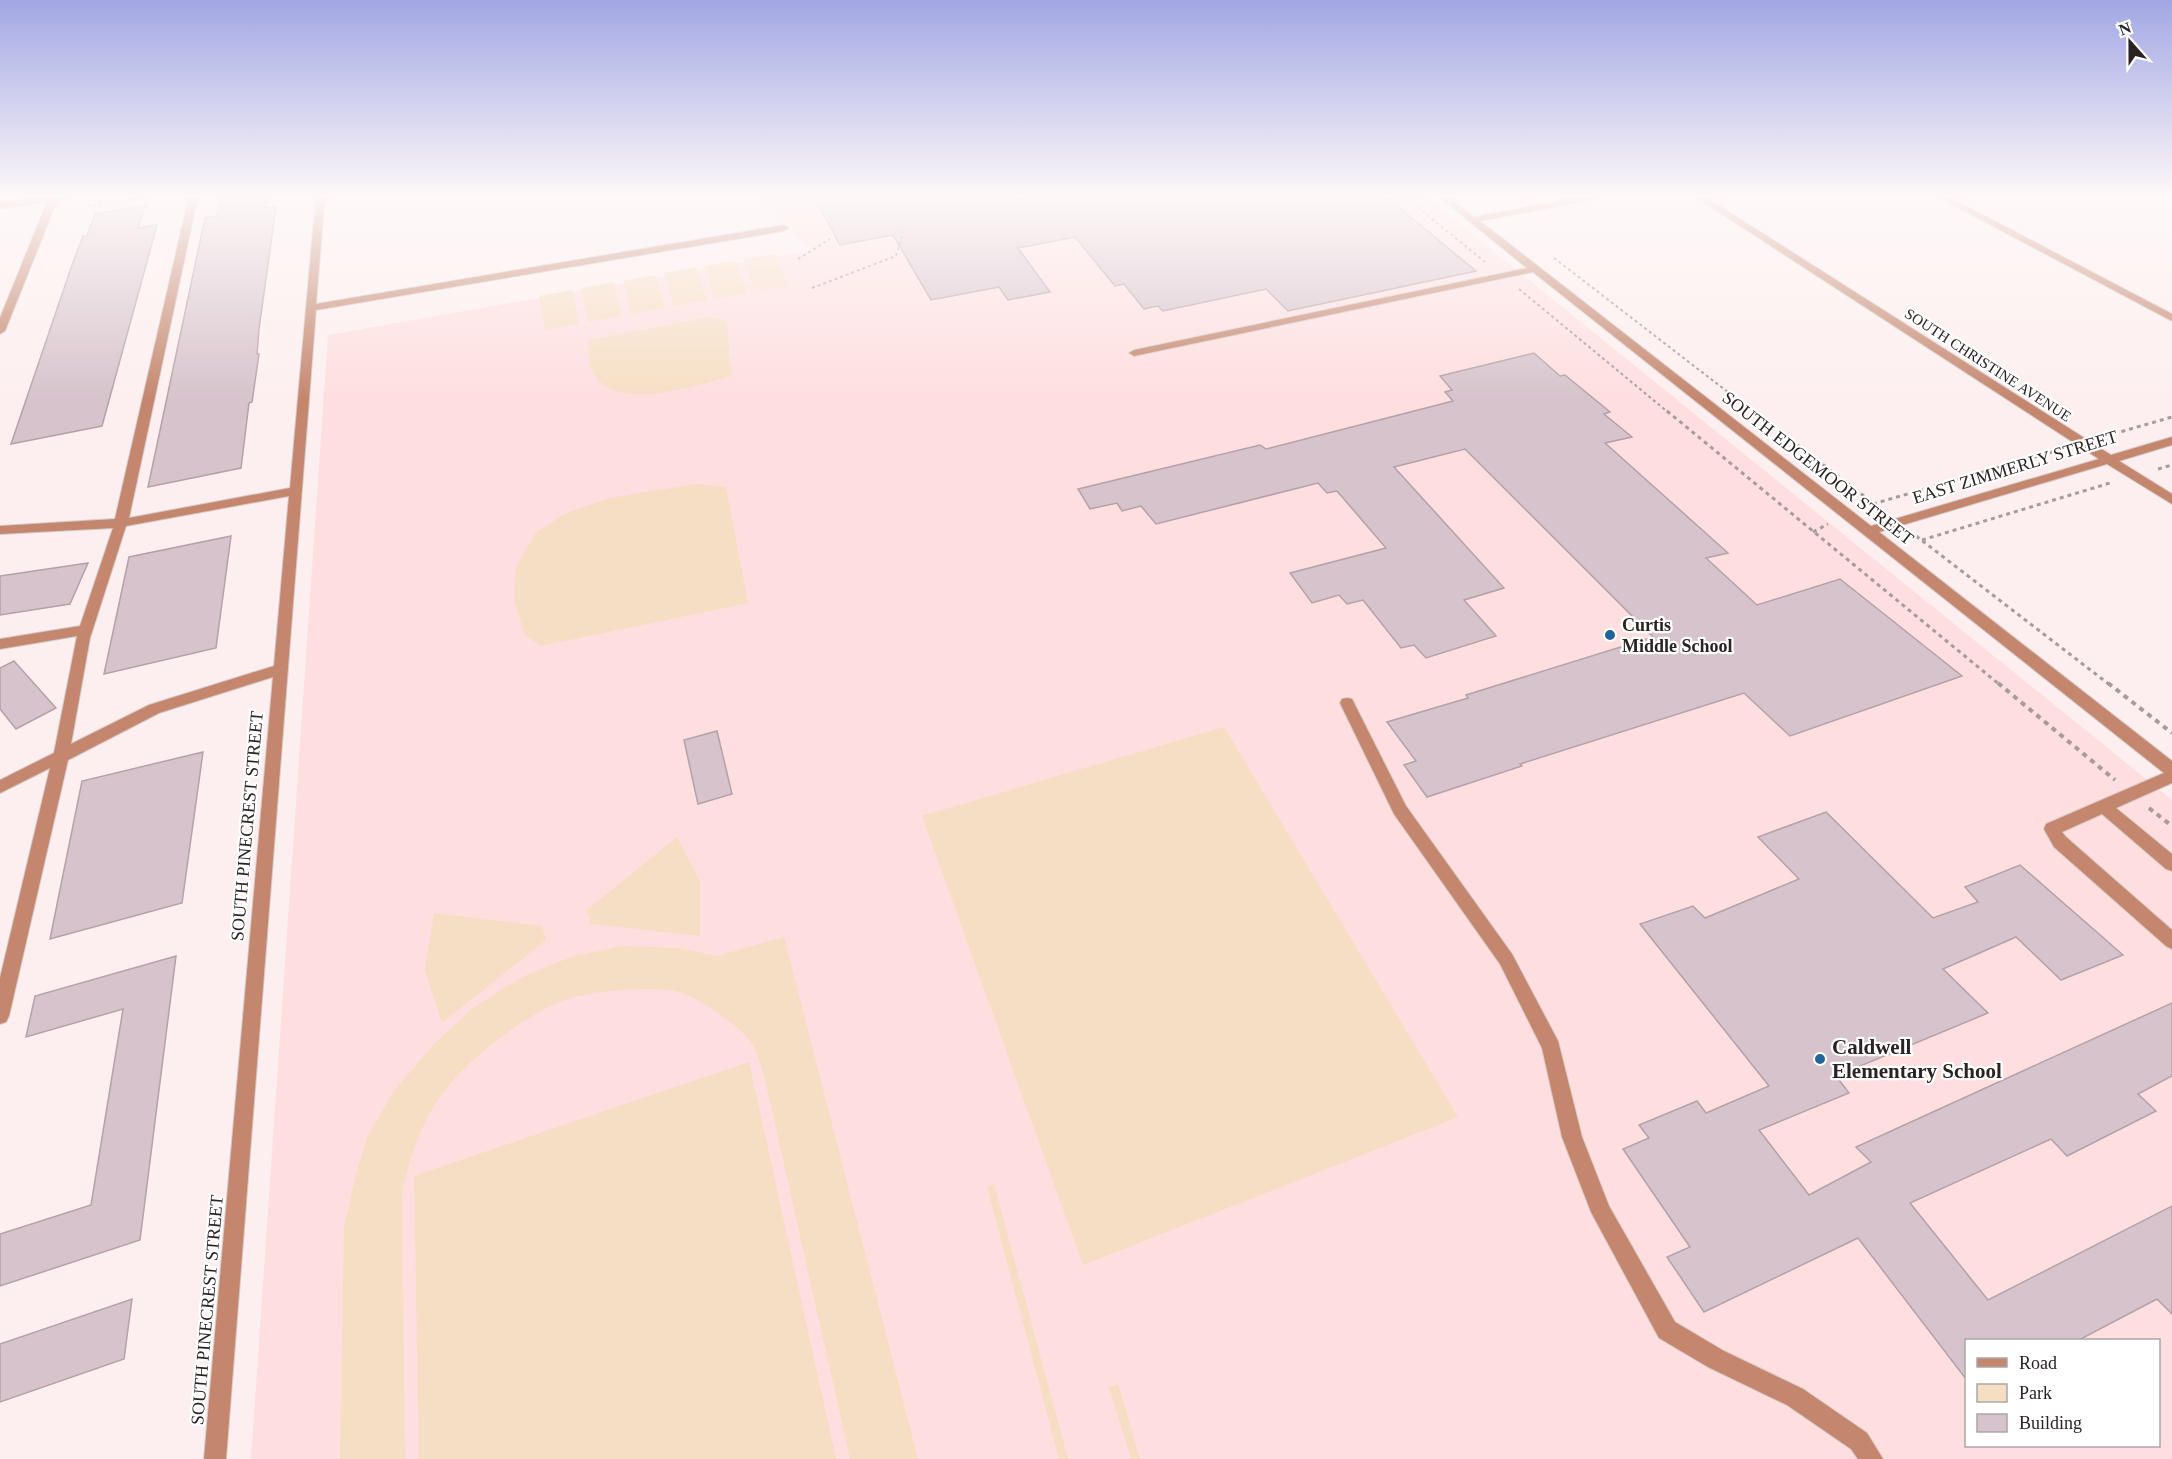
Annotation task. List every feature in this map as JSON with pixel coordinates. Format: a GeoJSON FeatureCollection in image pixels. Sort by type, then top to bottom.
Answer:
{"type":"FeatureCollection","features":[{"type":"Feature","properties":{"kind":"street"},"geometry":{"type":"LineString","coordinates":[[0,331],[26,264]]}},
{"type":"Feature","properties":{"kind":"street"},"geometry":{"type":"LineString","coordinates":[[0,1016],[61,756],[86,630],[121,523],[178,264]]}},
{"type":"Feature","properties":{"kind":"street","name":"SOUTH PINECREST STREET"},"geometry":{"type":"LineString","coordinates":[[214,1459],[314,264]]}},
{"type":"Feature","properties":{"kind":"street"},"geometry":{"type":"LineString","coordinates":[[311,308],[571,264]]}},
{"type":"Feature","properties":{"kind":"street","name":"SOUTH EDGEMOOR STREET"},"geometry":{"type":"LineString","coordinates":[[1529,264],[2172,770]]}},
{"type":"Feature","properties":{"kind":"street","name":"SOUTH CHRISTINE AVENUE"},"geometry":{"type":"LineString","coordinates":[[1805,264],[2172,500]]}},
{"type":"Feature","properties":{"kind":"street"},"geometry":{"type":"LineString","coordinates":[[2071,264],[2172,318]]}},
{"type":"Feature","properties":{"kind":"street"},"geometry":{"type":"LineString","coordinates":[[1134,353],[1535,269]]}},
{"type":"Feature","properties":{"kind":"street","name":"EAST ZIMMERLY STREET"},"geometry":{"type":"LineString","coordinates":[[1869,531],[2172,441]]}},
{"type":"Feature","properties":{"kind":"street"},"geometry":{"type":"LineString","coordinates":[[0,530],[121,523],[294,491]]}},
{"type":"Feature","properties":{"kind":"street"},"geometry":{"type":"LineString","coordinates":[[0,644],[86,630]]}},
{"type":"Feature","properties":{"kind":"street"},"geometry":{"type":"LineString","coordinates":[[0,787],[154,709],[279,669]]}},
{"type":"Feature","properties":{"kind":"street"},"geometry":{"type":"LineString","coordinates":[[1347,703],[1400,810],[1506,959],[1551,1047],[1572,1137],[1601,1212],[1667,1330],[1716,1359],[1796,1397],[1859,1441],[1872,1459]]}},
{"type":"Feature","properties":{"kind":"street"},"geometry":{"type":"LineString","coordinates":[[2172,776],[2052,829],[2060,842],[2172,941]]}},
{"type":"Feature","properties":{"kind":"street"},"geometry":{"type":"LineString","coordinates":[[2103,806],[2172,864]]}},
{"type":"Feature","properties":{"kind":"path"},"geometry":{"type":"LineString","coordinates":[[812,288],[875,264]]}},
{"type":"Feature","properties":{"kind":"path"},"geometry":{"type":"LineString","coordinates":[[1488,264],[2172,826]]}},
{"type":"Feature","properties":{"kind":"path"},"geometry":{"type":"LineString","coordinates":[[1562,264],[2172,733]]}},
{"type":"Feature","properties":{"kind":"path"},"geometry":{"type":"LineString","coordinates":[[1813,532],[1847,514],[1874,504],[2172,417]]}},
{"type":"Feature","properties":{"kind":"path"},"geometry":{"type":"LineString","coordinates":[[1922,540],[2172,465]]}},
{"type":"Feature","properties":{"kind":"shaded area"},"geometry":{"type":"Polygon","coordinates":[[[732,264],[1509,264],[2172,800],[2172,1459],[251,1459],[328,335],[732,264]]]}},
{"type":"Feature","properties":{"kind":"green space"},"geometry":{"type":"Polygon","coordinates":[[[736,264],[747,293],[715,299],[704,266],[736,264]]]}},
{"type":"Feature","properties":{"kind":"green space"},"geometry":{"type":"Polygon","coordinates":[[[745,264],[779,264],[788,285],[756,291],[745,264]]]}},
{"type":"Feature","properties":{"kind":"green space"},"geometry":{"type":"Polygon","coordinates":[[[696,267],[707,300],[674,306],[664,273],[696,267]]]}},
{"type":"Feature","properties":{"kind":"green space"},"geometry":{"type":"Polygon","coordinates":[[[655,275],[665,308],[631,314],[623,281],[655,275]]]}},
{"type":"Feature","properties":{"kind":"green space"},"geometry":{"type":"Polygon","coordinates":[[[614,282],[622,316],[588,322],[581,288],[614,282]]]}},
{"type":"Feature","properties":{"kind":"green space"},"geometry":{"type":"Polygon","coordinates":[[[573,290],[579,324],[545,330],[539,296],[573,290]]]}},
{"type":"Feature","properties":{"kind":"green space"},"geometry":{"type":"Polygon","coordinates":[[[709,317],[727,321],[731,376],[688,388],[639,394],[618,391],[601,382],[591,366],[589,340],[709,317]]]}},
{"type":"Feature","properties":{"kind":"green space"},"geometry":{"type":"Polygon","coordinates":[[[696,484],[726,487],[748,603],[541,646],[525,635],[514,600],[516,567],[535,534],[564,514],[610,498],[696,484]]]}},
{"type":"Feature","properties":{"kind":"green space"},"geometry":{"type":"Polygon","coordinates":[[[1224,727],[1458,1117],[1083,1265],[922,816],[1224,727]]]}},
{"type":"Feature","properties":{"kind":"green space"},"geometry":{"type":"Polygon","coordinates":[[[677,837],[700,882],[700,936],[591,924],[587,910],[677,837]]]}},
{"type":"Feature","properties":{"kind":"green space"},"geometry":{"type":"Polygon","coordinates":[[[434,913],[542,926],[546,940],[442,1023],[425,970],[434,913]]]}},
{"type":"Feature","properties":{"kind":"green space"},"geometry":{"type":"Polygon","coordinates":[[[784,937],[918,1459],[850,1459],[764,1075],[753,1045],[729,1021],[693,998],[674,991],[644,989],[579,996],[537,1013],[501,1037],[468,1065],[437,1102],[418,1139],[408,1166],[402,1194],[405,1459],[340,1459],[344,1228],[367,1138],[393,1092],[436,1042],[473,1008],[522,977],[571,957],[622,946],[680,948],[717,956],[784,937]]]}},
{"type":"Feature","properties":{"kind":"green space"},"geometry":{"type":"Polygon","coordinates":[[[749,1062],[836,1459],[419,1459],[414,1176],[749,1062]]]}},
{"type":"Feature","properties":{"kind":"green space"},"geometry":{"type":"Polygon","coordinates":[[[994,1184],[1068,1459],[1059,1459],[987,1187],[994,1184]]]}},
{"type":"Feature","properties":{"kind":"green space"},"geometry":{"type":"Polygon","coordinates":[[[1118,1384],[1140,1459],[1131,1459],[1109,1387],[1118,1384]]]}},
{"type":"Feature","properties":{"kind":"building"},"geometry":{"type":"Polygon","coordinates":[[[72,264],[146,264],[102,426],[11,444],[72,264]]]}},
{"type":"Feature","properties":{"kind":"building"},"geometry":{"type":"Polygon","coordinates":[[[195,264],[268,264],[259,329],[257,354],[259,354],[252,402],[249,403],[241,468],[148,487],[195,264]]]}},
{"type":"Feature","properties":{"kind":"building"},"geometry":{"type":"Polygon","coordinates":[[[910,264],[1030,264],[1050,292],[1008,300],[999,287],[931,300],[910,264]]]}},
{"type":"Feature","properties":{"kind":"building"},"geometry":{"type":"Polygon","coordinates":[[[1097,264],[1468,264],[1476,271],[1288,311],[1266,289],[1163,311],[1158,306],[1144,309],[1124,284],[1115,286],[1097,264]]]}},
{"type":"Feature","properties":{"kind":"building","name":"Curtis Middle School"},"geometry":{"type":"Polygon","coordinates":[[[1534,353],[1560,376],[1565,375],[1610,412],[1604,414],[1632,437],[1605,443],[1728,553],[1706,558],[1757,605],[1840,579],[1962,676],[1790,736],[1744,693],[1520,764],[1522,766],[1427,797],[1404,765],[1416,761],[1387,722],[1653,637],[1465,449],[1394,467],[1504,588],[1464,600],[1496,636],[1426,658],[1414,645],[1401,648],[1363,600],[1347,604],[1339,595],[1312,603],[1290,573],[1386,548],[1337,491],[1327,493],[1318,483],[1156,524],[1141,506],[1122,511],[1117,503],[1090,509],[1078,489],[1260,445],[1266,449],[1453,401],[1445,392],[1452,390],[1440,376],[1534,353]]]}},
{"type":"Feature","properties":{"kind":"building"},"geometry":{"type":"Polygon","coordinates":[[[231,536],[216,648],[104,674],[129,557],[231,536]]]}},
{"type":"Feature","properties":{"kind":"building"},"geometry":{"type":"Polygon","coordinates":[[[88,563],[70,604],[0,615],[0,576],[88,563]]]}},
{"type":"Feature","properties":{"kind":"building"},"geometry":{"type":"Polygon","coordinates":[[[14,661],[56,708],[16,729],[0,709],[0,668],[14,661]]]}},
{"type":"Feature","properties":{"kind":"building"},"geometry":{"type":"Polygon","coordinates":[[[717,731],[732,794],[698,804],[684,740],[717,731]]]}},
{"type":"Feature","properties":{"kind":"building"},"geometry":{"type":"Polygon","coordinates":[[[203,752],[182,903],[50,939],[82,781],[203,752]]]}},
{"type":"Feature","properties":{"kind":"building"},"geometry":{"type":"Polygon","coordinates":[[[1826,812],[1933,918],[1978,902],[1965,887],[2020,865],[2123,955],[2061,980],[2016,937],[1943,969],[1988,1013],[1836,1076],[1849,1093],[1759,1130],[1809,1195],[1871,1162],[1856,1147],[2172,1003],[2172,1076],[2138,1094],[2156,1111],[2067,1156],[2051,1139],[1910,1203],[1988,1300],[2172,1206],[2172,1314],[2157,1299],[2081,1339],[1965,1339],[1965,1378],[1858,1238],[1704,1312],[1667,1257],[1690,1247],[1623,1149],[1649,1138],[1639,1125],[1697,1101],[1706,1113],[1769,1086],[1640,924],[1693,906],[1705,918],[1799,879],[1758,837],[1826,812]]]}},
{"type":"Feature","properties":{"kind":"building"},"geometry":{"type":"Polygon","coordinates":[[[176,956],[140,1240],[0,1286],[0,1234],[91,1205],[123,1009],[26,1037],[35,996],[176,956]]]}},
{"type":"Feature","properties":{"kind":"building"},"geometry":{"type":"Polygon","coordinates":[[[132,1299],[124,1359],[0,1402],[0,1344],[132,1299]]]}},
{"type":"Feature","properties":{"kind":"place","name":"Curtis Middle School"},"geometry":{"type":"Point","coordinates":[1610,635]}},
{"type":"Feature","properties":{"kind":"place","name":"Caldwell Elementary School"},"geometry":{"type":"Point","coordinates":[1820,1059]}}]}
